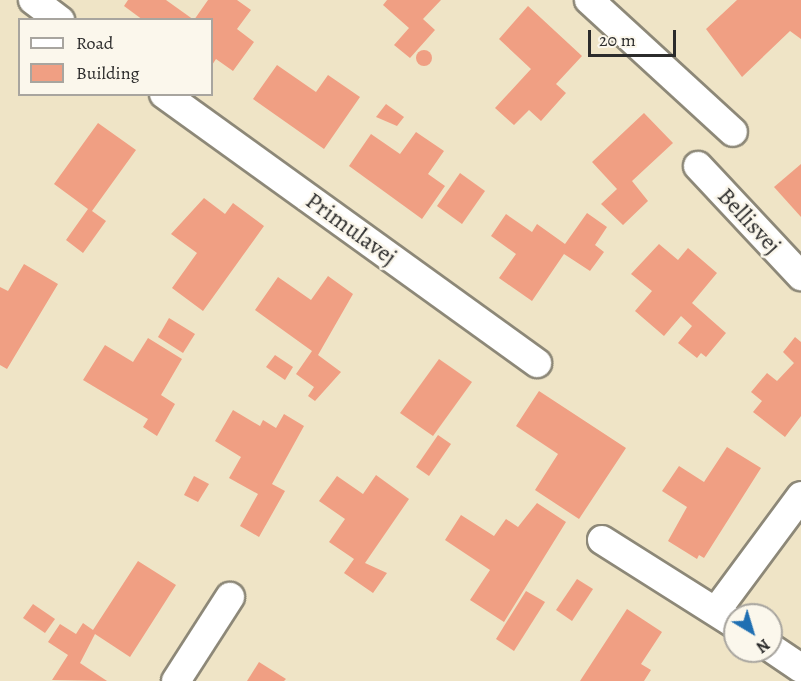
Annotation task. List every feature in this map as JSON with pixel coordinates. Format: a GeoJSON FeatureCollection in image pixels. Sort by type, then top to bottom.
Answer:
{"type":"FeatureCollection","features":[{"type":"Feature","properties":{"kind":"street"},"geometry":{"type":"LineString","coordinates":[[33,0],[57,18]]}},
{"type":"Feature","properties":{"kind":"street"},"geometry":{"type":"LineString","coordinates":[[589,0],[733,132]]}},
{"type":"Feature","properties":{"kind":"street","name":"Primulavej"},"geometry":{"type":"LineString","coordinates":[[167,96],[537,363]]}},
{"type":"Feature","properties":{"kind":"street","name":"Bellisvej"},"geometry":{"type":"LineString","coordinates":[[698,166],[801,276]]}},
{"type":"Feature","properties":{"kind":"street"},"geometry":{"type":"LineString","coordinates":[[735,603],[801,496]]}},
{"type":"Feature","properties":{"kind":"street"},"geometry":{"type":"LineString","coordinates":[[602,540],[723,615]]}},
{"type":"Feature","properties":{"kind":"street"},"geometry":{"type":"LineString","coordinates":[[176,681],[230,597]]}},
{"type":"Feature","properties":{"kind":"street"},"geometry":{"type":"LineString","coordinates":[[783,656],[801,668]]}},
{"type":"Feature","properties":{"kind":"building"},"geometry":{"type":"Polygon","coordinates":[[[128,0],[166,0],[191,18],[140,18],[124,6],[128,0]]]}},
{"type":"Feature","properties":{"kind":"building"},"geometry":{"type":"Polygon","coordinates":[[[208,0],[237,0],[251,10],[237,29],[254,42],[233,71],[216,59],[213,64],[213,18],[195,18],[208,0]]]}},
{"type":"Feature","properties":{"kind":"building"},"geometry":{"type":"Polygon","coordinates":[[[387,0],[441,0],[423,19],[435,30],[410,58],[394,45],[409,28],[383,5],[387,0]]]}},
{"type":"Feature","properties":{"kind":"building"},"geometry":{"type":"Polygon","coordinates":[[[737,0],[801,0],[801,39],[790,31],[742,77],[706,29],[737,0]]]}},
{"type":"Feature","properties":{"kind":"building"},"geometry":{"type":"Polygon","coordinates":[[[528,6],[582,56],[556,84],[566,93],[541,121],[529,110],[514,125],[495,108],[531,69],[499,39],[528,6]]]}},
{"type":"Feature","properties":{"kind":"building"},"geometry":{"type":"Polygon","coordinates":[[[421,50],[427,50],[432,58],[430,64],[421,66],[416,61],[416,55],[421,50]]]}},
{"type":"Feature","properties":{"kind":"building"},"geometry":{"type":"Polygon","coordinates":[[[277,65],[316,92],[328,75],[360,97],[324,149],[253,99],[277,65]]]}},
{"type":"Feature","properties":{"kind":"building"},"geometry":{"type":"Polygon","coordinates":[[[386,104],[404,117],[397,126],[376,117],[386,104]]]}},
{"type":"Feature","properties":{"kind":"building"},"geometry":{"type":"Polygon","coordinates":[[[644,113],[673,143],[632,181],[648,201],[623,225],[601,204],[617,189],[592,162],[644,113]]]}},
{"type":"Feature","properties":{"kind":"building"},"geometry":{"type":"Polygon","coordinates":[[[98,123],[136,150],[92,211],[106,221],[83,253],[66,240],[88,209],[54,184],[98,123]]]}},
{"type":"Feature","properties":{"kind":"building"},"geometry":{"type":"Polygon","coordinates":[[[416,132],[444,151],[428,174],[445,186],[422,219],[349,166],[371,134],[400,154],[416,132]]]}},
{"type":"Feature","properties":{"kind":"building"},"geometry":{"type":"Polygon","coordinates":[[[801,164],[801,217],[774,187],[801,164]]]}},
{"type":"Feature","properties":{"kind":"building"},"geometry":{"type":"Polygon","coordinates":[[[460,173],[485,191],[462,224],[437,206],[460,173]]]}},
{"type":"Feature","properties":{"kind":"building"},"geometry":{"type":"Polygon","coordinates":[[[204,198],[225,214],[233,203],[264,226],[203,311],[172,288],[197,253],[171,234],[204,198]]]}},
{"type":"Feature","properties":{"kind":"building"},"geometry":{"type":"Polygon","coordinates":[[[587,213],[607,227],[595,245],[604,252],[590,271],[564,254],[532,301],[499,278],[516,254],[491,236],[506,214],[532,232],[537,224],[565,244],[587,213]]]}},
{"type":"Feature","properties":{"kind":"building"},"geometry":{"type":"Polygon","coordinates":[[[659,244],[678,260],[688,248],[717,273],[692,303],[726,333],[706,357],[701,353],[697,358],[678,343],[692,326],[681,316],[664,336],[635,311],[652,291],[631,274],[659,244]]]}},
{"type":"Feature","properties":{"kind":"building"},"geometry":{"type":"Polygon","coordinates":[[[24,264],[58,284],[7,369],[0,365],[0,287],[8,291],[24,264]]]}},
{"type":"Feature","properties":{"kind":"building"},"geometry":{"type":"Polygon","coordinates":[[[328,276],[353,294],[318,355],[341,372],[315,401],[308,396],[314,387],[296,374],[312,351],[255,310],[278,277],[311,300],[328,276]]]}},
{"type":"Feature","properties":{"kind":"building"},"geometry":{"type":"Polygon","coordinates":[[[169,318],[195,334],[183,353],[158,337],[169,318]]]}},
{"type":"Feature","properties":{"kind":"building"},"geometry":{"type":"Polygon","coordinates":[[[795,337],[801,342],[801,416],[785,437],[753,412],[762,401],[751,392],[767,373],[777,381],[794,363],[783,352],[795,337]]]}},
{"type":"Feature","properties":{"kind":"building"},"geometry":{"type":"Polygon","coordinates":[[[148,338],[182,359],[161,395],[175,404],[157,436],[143,427],[148,419],[83,380],[105,345],[133,362],[148,338]]]}},
{"type":"Feature","properties":{"kind":"building"},"geometry":{"type":"Polygon","coordinates":[[[275,355],[293,367],[285,380],[266,367],[275,355]]]}},
{"type":"Feature","properties":{"kind":"building"},"geometry":{"type":"Polygon","coordinates":[[[439,359],[472,382],[433,436],[400,413],[439,359]]]}},
{"type":"Feature","properties":{"kind":"building"},"geometry":{"type":"Polygon","coordinates":[[[539,391],[626,448],[579,519],[535,490],[558,454],[516,426],[539,391]]]}},
{"type":"Feature","properties":{"kind":"building"},"geometry":{"type":"Polygon","coordinates":[[[233,410],[260,426],[263,420],[276,428],[284,414],[304,426],[272,484],[285,491],[259,537],[240,526],[258,494],[229,478],[241,457],[215,441],[233,410]]]}},
{"type":"Feature","properties":{"kind":"building"},"geometry":{"type":"Polygon","coordinates":[[[438,435],[451,444],[429,476],[416,467],[438,435]]]}},
{"type":"Feature","properties":{"kind":"building"},"geometry":{"type":"Polygon","coordinates":[[[727,447],[761,468],[704,558],[699,555],[697,559],[668,541],[687,507],[662,491],[679,466],[704,482],[727,447]]]}},
{"type":"Feature","properties":{"kind":"building"},"geometry":{"type":"Polygon","coordinates":[[[376,475],[409,499],[365,563],[387,573],[373,593],[344,573],[354,559],[329,542],[345,519],[319,501],[337,476],[363,494],[376,475]]]}},
{"type":"Feature","properties":{"kind":"building"},"geometry":{"type":"Polygon","coordinates":[[[194,476],[209,484],[198,502],[184,495],[194,476]]]}},
{"type":"Feature","properties":{"kind":"building"},"geometry":{"type":"Polygon","coordinates":[[[537,503],[566,522],[504,622],[470,600],[490,570],[445,540],[461,515],[494,536],[506,519],[518,527],[537,503]]]}},
{"type":"Feature","properties":{"kind":"building"},"geometry":{"type":"Polygon","coordinates":[[[138,561],[176,585],[130,657],[95,634],[80,663],[107,681],[52,680],[68,655],[48,642],[60,624],[76,634],[83,623],[93,630],[138,561]]]}},
{"type":"Feature","properties":{"kind":"building"},"geometry":{"type":"Polygon","coordinates":[[[577,579],[593,589],[572,621],[556,610],[577,579]]]}},
{"type":"Feature","properties":{"kind":"building"},"geometry":{"type":"Polygon","coordinates":[[[526,591],[545,602],[514,651],[496,639],[526,591]]]}},
{"type":"Feature","properties":{"kind":"building"},"geometry":{"type":"Polygon","coordinates":[[[33,604],[55,619],[45,633],[23,618],[33,604]]]}},
{"type":"Feature","properties":{"kind":"building"},"geometry":{"type":"Polygon","coordinates":[[[627,609],[662,632],[641,664],[651,670],[644,681],[580,681],[627,609]]]}},
{"type":"Feature","properties":{"kind":"building"},"geometry":{"type":"Polygon","coordinates":[[[259,662],[286,679],[284,681],[247,681],[259,662]]]}}]}
